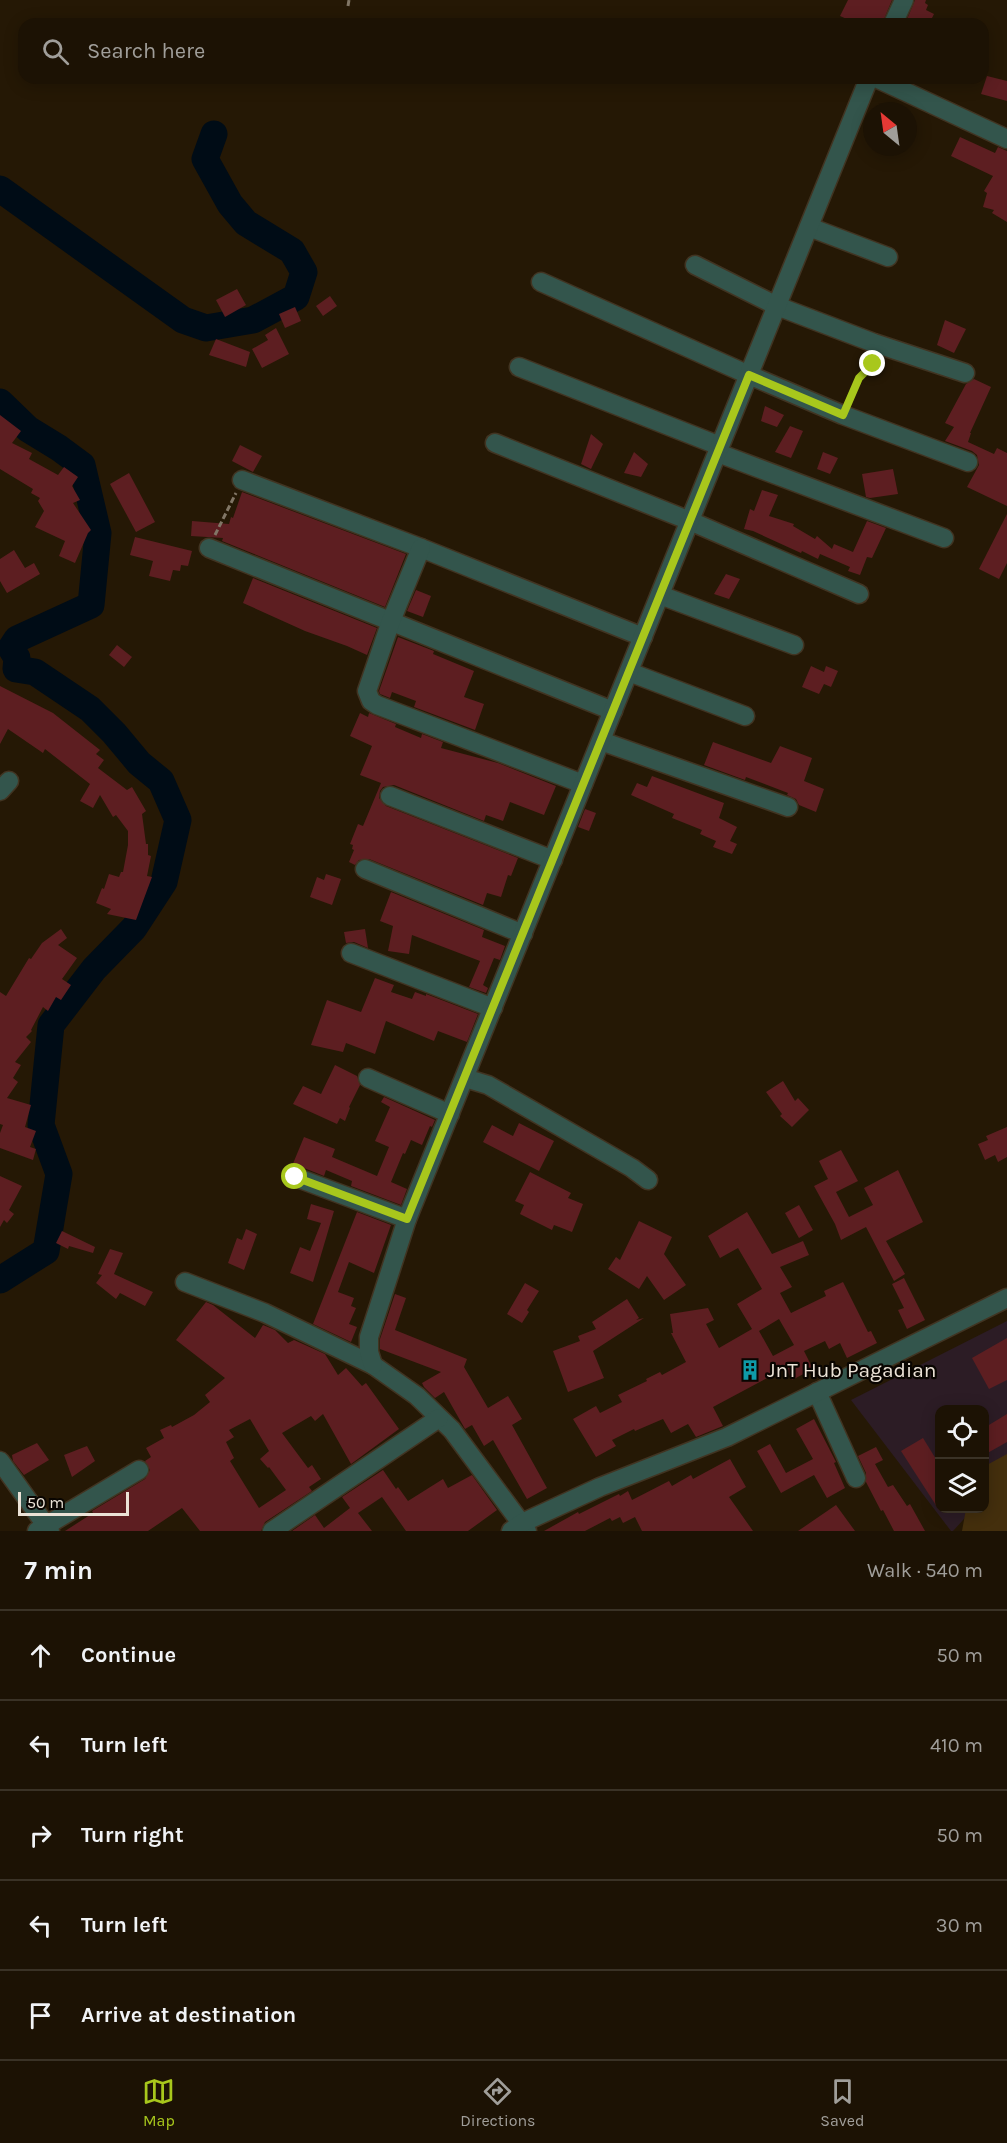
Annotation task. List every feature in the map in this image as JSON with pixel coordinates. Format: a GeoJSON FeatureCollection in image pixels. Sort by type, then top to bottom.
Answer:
{"type":"FeatureCollection","features":[{"type":"Feature","properties":{"kind":"street"},"geometry":{"type":"LineString","coordinates":[[895,18],[902,1]]}},
{"type":"Feature","properties":{"kind":"street"},"geometry":{"type":"LineString","coordinates":[[373,1365],[369,1352],[369,1336],[407,1219],[867,84]]}},
{"type":"Feature","properties":{"kind":"street"},"geometry":{"type":"LineString","coordinates":[[889,84],[1007,139]]}},
{"type":"Feature","properties":{"kind":"street"},"geometry":{"type":"LineString","coordinates":[[810,227],[888,257]]}},
{"type":"Feature","properties":{"kind":"street"},"geometry":{"type":"LineString","coordinates":[[695,266],[777,306],[874,343],[965,373]]}},
{"type":"Feature","properties":{"kind":"street"},"geometry":{"type":"LineString","coordinates":[[541,282],[843,415],[968,462]]}},
{"type":"Feature","properties":{"kind":"street"},"geometry":{"type":"LineString","coordinates":[[519,367],[719,450],[944,538]]}},
{"type":"Feature","properties":{"kind":"street"},"geometry":{"type":"LineString","coordinates":[[495,443],[690,521],[859,594]]}},
{"type":"Feature","properties":{"kind":"street"},"geometry":{"type":"LineString","coordinates":[[242,480],[421,548],[643,637]]}},
{"type":"Feature","properties":{"kind":"street"},"geometry":{"type":"LineString","coordinates":[[209,548],[613,711]]}},
{"type":"Feature","properties":{"kind":"street"},"geometry":{"type":"LineString","coordinates":[[421,548],[367,691],[371,701],[584,784]]}},
{"type":"Feature","properties":{"kind":"street"},"geometry":{"type":"LineString","coordinates":[[660,595],[794,645]]}},
{"type":"Feature","properties":{"kind":"street"},"geometry":{"type":"LineString","coordinates":[[629,672],[745,716]]}},
{"type":"Feature","properties":{"kind":"street"},"geometry":{"type":"LineString","coordinates":[[601,741],[788,807]]}},
{"type":"Feature","properties":{"kind":"street"},"geometry":{"type":"LineString","coordinates":[[390,796],[553,860]]}},
{"type":"Feature","properties":{"kind":"street"},"geometry":{"type":"LineString","coordinates":[[365,869],[523,934]]}},
{"type":"Feature","properties":{"kind":"street"},"geometry":{"type":"LineString","coordinates":[[351,953],[493,1008]]}},
{"type":"Feature","properties":{"kind":"street"},"geometry":{"type":"LineString","coordinates":[[368,1078],[450,1114]]}},
{"type":"Feature","properties":{"kind":"street"},"geometry":{"type":"LineString","coordinates":[[465,1078],[488,1086],[632,1168],[648,1180]]}},
{"type":"Feature","properties":{"kind":"street"},"geometry":{"type":"LineString","coordinates":[[295,1177],[407,1219]]}},
{"type":"Feature","properties":{"kind":"street"},"geometry":{"type":"LineString","coordinates":[[185,1282],[265,1313],[373,1365],[417,1396],[458,1437],[520,1528],[600,1486],[728,1437],[1007,1298]]}},
{"type":"Feature","properties":{"kind":"street"},"geometry":{"type":"LineString","coordinates":[[817,1392],[856,1478]]}},
{"type":"Feature","properties":{"kind":"street"},"geometry":{"type":"LineString","coordinates":[[273,1531],[439,1418]]}},
{"type":"Feature","properties":{"kind":"street"},"geometry":{"type":"LineString","coordinates":[[0,1461],[44,1530],[139,1470]]}},
{"type":"Feature","properties":{"kind":"path"},"geometry":{"type":"LineString","coordinates":[[348,6],[349,0]]}},
{"type":"Feature","properties":{"kind":"path"},"geometry":{"type":"LineString","coordinates":[[843,415],[859,378],[873,364]]}},
{"type":"Feature","properties":{"kind":"path"},"geometry":{"type":"LineString","coordinates":[[209,548],[242,480]]}},
{"type":"Feature","properties":{"kind":"shaded area"},"geometry":{"type":"Polygon","coordinates":[[[1007,1321],[1007,1470],[989,1491],[989,1405],[935,1405],[935,1510],[851,1400],[1007,1321]]]}},
{"type":"Feature","properties":{"kind":"shaded area"},"geometry":{"type":"Polygon","coordinates":[[[1007,1454],[1007,1531],[962,1531],[965,1513],[989,1513],[989,1464],[1007,1454]]]}},
{"type":"Feature","properties":{"kind":"shaded area"},"geometry":{"type":"Polygon","coordinates":[[[937,1513],[969,1513],[953,1531],[937,1513]]]}},
{"type":"Feature","properties":{"kind":"building"},"geometry":{"type":"Polygon","coordinates":[[[848,0],[892,0],[884,18],[840,16],[848,0]]]}},
{"type":"Feature","properties":{"kind":"building"},"geometry":{"type":"Polygon","coordinates":[[[915,0],[926,0],[925,3],[928,5],[926,10],[934,14],[932,18],[908,18],[915,0]]]}},
{"type":"Feature","properties":{"kind":"building"},"geometry":{"type":"Polygon","coordinates":[[[989,76],[1007,81],[1007,101],[981,94],[984,84],[989,84],[989,76]]]}},
{"type":"Feature","properties":{"kind":"building"},"geometry":{"type":"Polygon","coordinates":[[[960,137],[995,153],[998,147],[1007,151],[1007,222],[992,213],[994,210],[983,207],[987,193],[984,191],[993,176],[951,156],[960,137]]]}},
{"type":"Feature","properties":{"kind":"building"},"geometry":{"type":"Polygon","coordinates":[[[237,289],[246,305],[225,317],[216,300],[237,289]]]}},
{"type":"Feature","properties":{"kind":"building"},"geometry":{"type":"Polygon","coordinates":[[[330,296],[337,306],[323,316],[316,306],[330,296]]]}},
{"type":"Feature","properties":{"kind":"building"},"geometry":{"type":"Polygon","coordinates":[[[295,307],[301,321],[285,328],[279,314],[295,307]]]}},
{"type":"Feature","properties":{"kind":"building"},"geometry":{"type":"Polygon","coordinates":[[[945,320],[966,329],[954,353],[937,345],[945,320]]]}},
{"type":"Feature","properties":{"kind":"building"},"geometry":{"type":"Polygon","coordinates":[[[276,328],[289,354],[262,368],[252,349],[268,340],[265,335],[276,328]]]}},
{"type":"Feature","properties":{"kind":"building"},"geometry":{"type":"Polygon","coordinates":[[[216,339],[250,352],[246,367],[209,355],[216,339]]]}},
{"type":"Feature","properties":{"kind":"building"},"geometry":{"type":"Polygon","coordinates":[[[974,379],[991,387],[968,442],[994,454],[997,448],[1007,453],[1007,506],[967,487],[979,465],[977,455],[945,441],[954,427],[945,423],[966,384],[974,379]]]}},
{"type":"Feature","properties":{"kind":"building"},"geometry":{"type":"Polygon","coordinates":[[[765,406],[784,415],[777,427],[761,421],[765,406]]]}},
{"type":"Feature","properties":{"kind":"building"},"geometry":{"type":"Polygon","coordinates":[[[0,415],[21,431],[12,443],[32,453],[29,459],[58,475],[64,467],[78,477],[72,486],[80,500],[73,503],[91,530],[75,563],[59,556],[65,541],[35,527],[44,511],[38,501],[40,498],[31,493],[33,489],[0,469],[0,415]]]}},
{"type":"Feature","properties":{"kind":"building"},"geometry":{"type":"Polygon","coordinates":[[[790,426],[803,431],[791,458],[775,452],[790,426]]]}},
{"type":"Feature","properties":{"kind":"building"},"geometry":{"type":"Polygon","coordinates":[[[591,434],[603,444],[591,469],[581,464],[591,434]]]}},
{"type":"Feature","properties":{"kind":"building"},"geometry":{"type":"Polygon","coordinates":[[[240,445],[262,456],[253,472],[232,461],[240,445]]]}},
{"type":"Feature","properties":{"kind":"building"},"geometry":{"type":"Polygon","coordinates":[[[634,452],[648,464],[641,477],[624,473],[634,452]]]}},
{"type":"Feature","properties":{"kind":"building"},"geometry":{"type":"Polygon","coordinates":[[[823,452],[838,458],[830,474],[817,469],[823,452]]]}},
{"type":"Feature","properties":{"kind":"building"},"geometry":{"type":"Polygon","coordinates":[[[893,469],[898,494],[866,497],[862,474],[893,469]]]}},
{"type":"Feature","properties":{"kind":"building"},"geometry":{"type":"Polygon","coordinates":[[[129,473],[155,522],[136,532],[110,484],[129,473]]]}},
{"type":"Feature","properties":{"kind":"building"},"geometry":{"type":"Polygon","coordinates":[[[762,490],[778,495],[769,516],[794,524],[793,526],[815,539],[817,536],[832,549],[834,544],[853,552],[867,521],[886,528],[872,558],[867,557],[860,575],[848,571],[850,567],[820,554],[818,559],[744,529],[750,509],[754,511],[762,490]]]}},
{"type":"Feature","properties":{"kind":"building"},"geometry":{"type":"Polygon","coordinates":[[[242,492],[406,554],[385,607],[222,541],[223,538],[191,536],[192,521],[229,524],[242,492]]]}},
{"type":"Feature","properties":{"kind":"building"},"geometry":{"type":"Polygon","coordinates":[[[1007,514],[1007,563],[999,579],[979,569],[1007,514]]]}},
{"type":"Feature","properties":{"kind":"building"},"geometry":{"type":"Polygon","coordinates":[[[135,537],[192,551],[188,566],[181,565],[180,571],[173,570],[170,581],[149,576],[153,561],[130,555],[135,537]]]}},
{"type":"Feature","properties":{"kind":"building"},"geometry":{"type":"Polygon","coordinates":[[[14,550],[25,568],[34,563],[40,574],[7,593],[0,581],[0,559],[14,550]]]}},
{"type":"Feature","properties":{"kind":"building"},"geometry":{"type":"Polygon","coordinates":[[[726,574],[740,579],[729,599],[714,594],[726,574]]]}},
{"type":"Feature","properties":{"kind":"building"},"geometry":{"type":"Polygon","coordinates":[[[253,578],[377,628],[367,655],[305,631],[243,603],[253,578]]]}},
{"type":"Feature","properties":{"kind":"building"},"geometry":{"type":"Polygon","coordinates":[[[416,590],[431,596],[423,617],[407,611],[416,590]]]}},
{"type":"Feature","properties":{"kind":"building"},"geometry":{"type":"Polygon","coordinates":[[[398,637],[434,651],[433,654],[474,671],[464,697],[484,704],[475,730],[414,707],[416,701],[392,692],[390,698],[380,694],[379,691],[398,637]]]}},
{"type":"Feature","properties":{"kind":"building"},"geometry":{"type":"Polygon","coordinates":[[[117,645],[132,657],[124,667],[109,655],[117,645]]]}},
{"type":"Feature","properties":{"kind":"building"},"geometry":{"type":"Polygon","coordinates":[[[811,666],[824,672],[826,666],[838,671],[831,687],[824,684],[819,694],[802,687],[811,666]]]}},
{"type":"Feature","properties":{"kind":"building"},"geometry":{"type":"Polygon","coordinates":[[[0,686],[53,713],[100,750],[96,754],[104,760],[98,768],[127,790],[132,787],[146,811],[142,814],[148,855],[151,856],[147,876],[152,877],[136,920],[107,914],[111,909],[96,903],[109,874],[119,877],[123,872],[128,831],[116,815],[113,817],[100,795],[93,808],[80,801],[90,784],[45,749],[43,753],[8,729],[0,744],[0,686]]]}},
{"type":"Feature","properties":{"kind":"building"},"geometry":{"type":"Polygon","coordinates":[[[360,713],[368,717],[369,713],[396,724],[395,727],[421,738],[422,734],[443,742],[441,748],[498,763],[556,786],[544,815],[510,802],[503,821],[486,815],[484,821],[394,785],[383,787],[380,791],[379,798],[386,806],[518,858],[511,876],[508,875],[501,897],[487,893],[483,905],[369,859],[359,860],[355,865],[349,862],[354,850],[353,845],[350,844],[358,824],[363,826],[381,783],[360,775],[372,746],[350,736],[360,713]]]}},
{"type":"Feature","properties":{"kind":"building"},"geometry":{"type":"Polygon","coordinates":[[[713,742],[771,763],[780,746],[812,758],[804,781],[824,789],[816,812],[799,805],[796,799],[787,795],[788,793],[746,777],[745,780],[704,765],[713,742]]]}},
{"type":"Feature","properties":{"kind":"building"},"geometry":{"type":"Polygon","coordinates":[[[652,776],[724,803],[719,818],[737,827],[730,841],[737,844],[732,854],[713,847],[716,841],[700,834],[702,830],[672,818],[674,814],[631,795],[637,783],[647,787],[652,776]]]}},
{"type":"Feature","properties":{"kind":"building"},"geometry":{"type":"Polygon","coordinates":[[[585,809],[596,813],[589,831],[578,827],[585,809]]]}},
{"type":"Feature","properties":{"kind":"building"},"geometry":{"type":"Polygon","coordinates":[[[326,874],[341,879],[332,905],[310,897],[317,877],[324,880],[326,874]]]}},
{"type":"Feature","properties":{"kind":"building"},"geometry":{"type":"Polygon","coordinates":[[[391,892],[484,930],[482,937],[505,946],[500,960],[494,958],[483,985],[488,988],[486,993],[469,987],[480,961],[412,935],[409,954],[388,951],[393,926],[380,921],[391,892]]]}},
{"type":"Feature","properties":{"kind":"building"},"geometry":{"type":"Polygon","coordinates":[[[61,929],[67,938],[58,945],[77,958],[62,979],[71,985],[61,1000],[56,997],[48,1011],[43,1007],[32,1031],[26,1037],[31,1042],[15,1062],[21,1065],[13,1078],[18,1082],[7,1098],[31,1105],[25,1127],[36,1131],[30,1147],[36,1149],[33,1160],[0,1148],[0,1133],[3,1125],[0,1124],[0,992],[6,996],[29,958],[31,959],[42,943],[61,929]]]}},
{"type":"Feature","properties":{"kind":"building"},"geometry":{"type":"Polygon","coordinates":[[[365,929],[368,948],[354,942],[346,943],[344,932],[365,929]]]}},
{"type":"Feature","properties":{"kind":"building"},"geometry":{"type":"Polygon","coordinates":[[[375,978],[394,985],[391,992],[412,999],[415,992],[426,996],[426,994],[478,1014],[467,1042],[438,1031],[434,1041],[386,1021],[375,1054],[346,1043],[343,1052],[311,1045],[327,1000],[361,1012],[375,978]]]}},
{"type":"Feature","properties":{"kind":"building"},"geometry":{"type":"Polygon","coordinates":[[[335,1065],[357,1076],[360,1085],[345,1121],[340,1118],[337,1124],[293,1104],[303,1086],[321,1094],[335,1065]]]}},
{"type":"Feature","properties":{"kind":"building"},"geometry":{"type":"Polygon","coordinates":[[[783,1081],[795,1101],[798,1098],[809,1110],[792,1127],[780,1116],[782,1114],[766,1092],[783,1081]]]}},
{"type":"Feature","properties":{"kind":"building"},"geometry":{"type":"Polygon","coordinates":[[[384,1097],[435,1120],[422,1145],[411,1140],[391,1182],[407,1189],[401,1205],[351,1186],[352,1181],[326,1170],[324,1176],[299,1166],[292,1166],[304,1137],[335,1149],[332,1157],[377,1176],[389,1147],[375,1141],[390,1107],[381,1102],[384,1097]]]}},
{"type":"Feature","properties":{"kind":"building"},"geometry":{"type":"Polygon","coordinates":[[[519,1123],[554,1141],[539,1171],[483,1142],[492,1125],[513,1136],[519,1123]]]}},
{"type":"Feature","properties":{"kind":"building"},"geometry":{"type":"Polygon","coordinates":[[[1007,1127],[1007,1157],[998,1162],[995,1155],[985,1160],[978,1144],[988,1140],[986,1136],[1007,1127]]]}},
{"type":"Feature","properties":{"kind":"building"},"geometry":{"type":"Polygon","coordinates":[[[841,1150],[858,1181],[836,1192],[849,1217],[873,1205],[864,1188],[898,1170],[923,1222],[886,1241],[905,1274],[894,1281],[866,1227],[841,1240],[814,1186],[828,1179],[819,1161],[841,1150]]]}},
{"type":"Feature","properties":{"kind":"building"},"geometry":{"type":"Polygon","coordinates":[[[530,1172],[571,1193],[568,1198],[583,1204],[572,1232],[554,1225],[552,1230],[520,1214],[524,1205],[515,1201],[530,1172]]]}},
{"type":"Feature","properties":{"kind":"building"},"geometry":{"type":"Polygon","coordinates":[[[0,1176],[22,1186],[9,1210],[14,1214],[7,1223],[4,1220],[0,1227],[0,1176]]]}},
{"type":"Feature","properties":{"kind":"building"},"geometry":{"type":"Polygon","coordinates":[[[311,1204],[334,1211],[313,1282],[290,1273],[300,1247],[310,1251],[321,1223],[307,1219],[311,1204]]]}},
{"type":"Feature","properties":{"kind":"building"},"geometry":{"type":"Polygon","coordinates":[[[799,1205],[813,1230],[799,1238],[785,1213],[799,1205]]]}},
{"type":"Feature","properties":{"kind":"building"},"geometry":{"type":"Polygon","coordinates":[[[357,1212],[391,1225],[374,1273],[349,1262],[338,1292],[354,1298],[351,1306],[356,1308],[349,1324],[357,1327],[351,1342],[313,1324],[357,1212]]]}},
{"type":"Feature","properties":{"kind":"building"},"geometry":{"type":"Polygon","coordinates":[[[747,1212],[772,1254],[803,1241],[809,1255],[780,1267],[792,1287],[780,1293],[791,1313],[826,1296],[824,1291],[843,1282],[868,1332],[871,1331],[877,1343],[847,1358],[840,1343],[829,1349],[825,1341],[804,1351],[813,1369],[792,1380],[786,1368],[713,1407],[723,1426],[696,1437],[688,1424],[671,1433],[663,1419],[612,1440],[616,1446],[596,1457],[573,1419],[596,1406],[600,1413],[622,1402],[618,1395],[660,1372],[662,1375],[686,1362],[671,1333],[673,1333],[670,1314],[708,1308],[714,1320],[706,1324],[719,1348],[752,1329],[737,1304],[762,1289],[738,1248],[720,1258],[708,1236],[747,1212]],[[779,1319],[759,1331],[773,1356],[794,1345],[779,1319]]]}},
{"type":"Feature","properties":{"kind":"building"},"geometry":{"type":"Polygon","coordinates":[[[639,1221],[672,1237],[664,1254],[686,1285],[664,1300],[647,1276],[639,1289],[608,1269],[616,1257],[620,1260],[639,1221]]]}},
{"type":"Feature","properties":{"kind":"building"},"geometry":{"type":"Polygon","coordinates":[[[246,1229],[257,1234],[244,1270],[228,1263],[237,1238],[242,1240],[246,1229]]]}},
{"type":"Feature","properties":{"kind":"building"},"geometry":{"type":"Polygon","coordinates":[[[62,1231],[95,1247],[93,1253],[69,1246],[68,1249],[56,1243],[62,1231]]]}},
{"type":"Feature","properties":{"kind":"building"},"geometry":{"type":"Polygon","coordinates":[[[110,1249],[123,1253],[114,1274],[153,1292],[145,1306],[120,1293],[116,1299],[96,1283],[102,1275],[98,1274],[110,1249]]]}},
{"type":"Feature","properties":{"kind":"building"},"geometry":{"type":"Polygon","coordinates":[[[904,1278],[925,1320],[907,1329],[898,1310],[904,1308],[892,1284],[904,1278]]]}},
{"type":"Feature","properties":{"kind":"building"},"geometry":{"type":"Polygon","coordinates":[[[525,1283],[539,1291],[522,1323],[507,1314],[525,1283]]]}},
{"type":"Feature","properties":{"kind":"building"},"geometry":{"type":"Polygon","coordinates":[[[395,1294],[406,1298],[395,1330],[467,1359],[464,1367],[488,1408],[508,1396],[522,1419],[512,1425],[547,1488],[527,1499],[493,1440],[484,1446],[472,1425],[465,1429],[444,1392],[435,1398],[424,1387],[422,1383],[441,1372],[380,1349],[380,1339],[395,1294]]]}},
{"type":"Feature","properties":{"kind":"building"},"geometry":{"type":"Polygon","coordinates":[[[627,1299],[639,1318],[636,1320],[644,1318],[593,1351],[604,1378],[568,1392],[553,1351],[580,1341],[578,1336],[596,1329],[592,1322],[627,1299]]]}},
{"type":"Feature","properties":{"kind":"building"},"geometry":{"type":"Polygon","coordinates":[[[206,1302],[255,1338],[263,1325],[275,1330],[288,1343],[294,1340],[325,1354],[338,1375],[346,1368],[362,1386],[366,1383],[399,1429],[351,1464],[323,1414],[315,1421],[311,1416],[282,1433],[308,1468],[312,1465],[321,1479],[309,1487],[312,1491],[265,1522],[261,1531],[200,1531],[182,1508],[148,1531],[65,1531],[93,1513],[92,1511],[145,1479],[150,1470],[145,1461],[151,1457],[146,1448],[164,1438],[160,1430],[171,1425],[172,1427],[194,1415],[210,1402],[205,1395],[225,1378],[176,1340],[206,1302]],[[250,1419],[229,1430],[234,1437],[226,1442],[234,1458],[230,1461],[259,1508],[286,1490],[260,1459],[269,1451],[250,1419]]]}},
{"type":"Feature","properties":{"kind":"building"},"geometry":{"type":"Polygon","coordinates":[[[1007,1338],[1007,1380],[989,1389],[972,1358],[1007,1338]]]}},
{"type":"Feature","properties":{"kind":"building"},"geometry":{"type":"Polygon","coordinates":[[[1007,1414],[1007,1442],[989,1452],[989,1425],[1007,1414]]]}},
{"type":"Feature","properties":{"kind":"building"},"geometry":{"type":"Polygon","coordinates":[[[814,1419],[836,1462],[834,1463],[845,1488],[827,1498],[814,1475],[781,1493],[757,1451],[770,1444],[786,1473],[813,1459],[796,1429],[814,1419]]]}},
{"type":"Feature","properties":{"kind":"building"},"geometry":{"type":"Polygon","coordinates":[[[923,1438],[935,1458],[935,1504],[901,1451],[923,1438]]]}},
{"type":"Feature","properties":{"kind":"building"},"geometry":{"type":"Polygon","coordinates":[[[37,1443],[49,1460],[24,1475],[13,1461],[12,1455],[37,1443]]]}},
{"type":"Feature","properties":{"kind":"building"},"geometry":{"type":"Polygon","coordinates":[[[87,1446],[95,1461],[72,1477],[64,1455],[87,1446]]]}},
{"type":"Feature","properties":{"kind":"building"},"geometry":{"type":"Polygon","coordinates":[[[876,1447],[883,1460],[875,1464],[888,1487],[893,1485],[907,1506],[910,1504],[925,1531],[894,1531],[883,1510],[881,1511],[866,1482],[866,1473],[858,1456],[876,1447]]]}},
{"type":"Feature","properties":{"kind":"building"},"geometry":{"type":"Polygon","coordinates":[[[730,1459],[746,1487],[729,1497],[753,1531],[642,1531],[635,1517],[623,1523],[620,1517],[612,1521],[610,1518],[585,1531],[544,1531],[578,1512],[579,1514],[619,1494],[620,1496],[628,1491],[632,1500],[669,1481],[672,1486],[691,1475],[693,1479],[730,1459]]]}},
{"type":"Feature","properties":{"kind":"building"},"geometry":{"type":"Polygon","coordinates":[[[383,1470],[396,1489],[398,1487],[408,1501],[443,1479],[448,1488],[472,1475],[497,1510],[468,1531],[406,1531],[382,1497],[358,1513],[372,1531],[292,1531],[315,1515],[324,1528],[350,1508],[342,1497],[383,1470]]]}},
{"type":"Feature","properties":{"kind":"building"},"geometry":{"type":"Polygon","coordinates":[[[836,1505],[855,1531],[798,1531],[836,1505]]]}},
{"type":"Feature","properties":{"kind":"waterway"},"geometry":{"type":"LineString","coordinates":[[0,189],[183,320],[206,328],[253,320],[296,297],[304,272],[292,251],[246,223],[230,204],[205,159],[214,134]]}},
{"type":"Feature","properties":{"kind":"waterway"},"geometry":{"type":"LineString","coordinates":[[0,402],[28,429],[82,465],[98,533],[91,605],[17,639],[11,648],[17,658],[16,669],[35,672],[90,709],[139,763],[161,781],[178,820],[164,882],[134,928],[94,969],[51,1025],[41,1125],[59,1174],[46,1251],[0,1280]]}},
{"type":"Feature","properties":{"kind":"place","name":"JnT Hub Pagadian"},"geometry":{"type":"Point","coordinates":[750,1370]}},
{"type":"Feature","properties":{"kind":"route"},"geometry":{"type":"LineString","coordinates":[[295,1177],[407,1219],[749,375],[843,415],[859,378],[873,364]]}}]}
